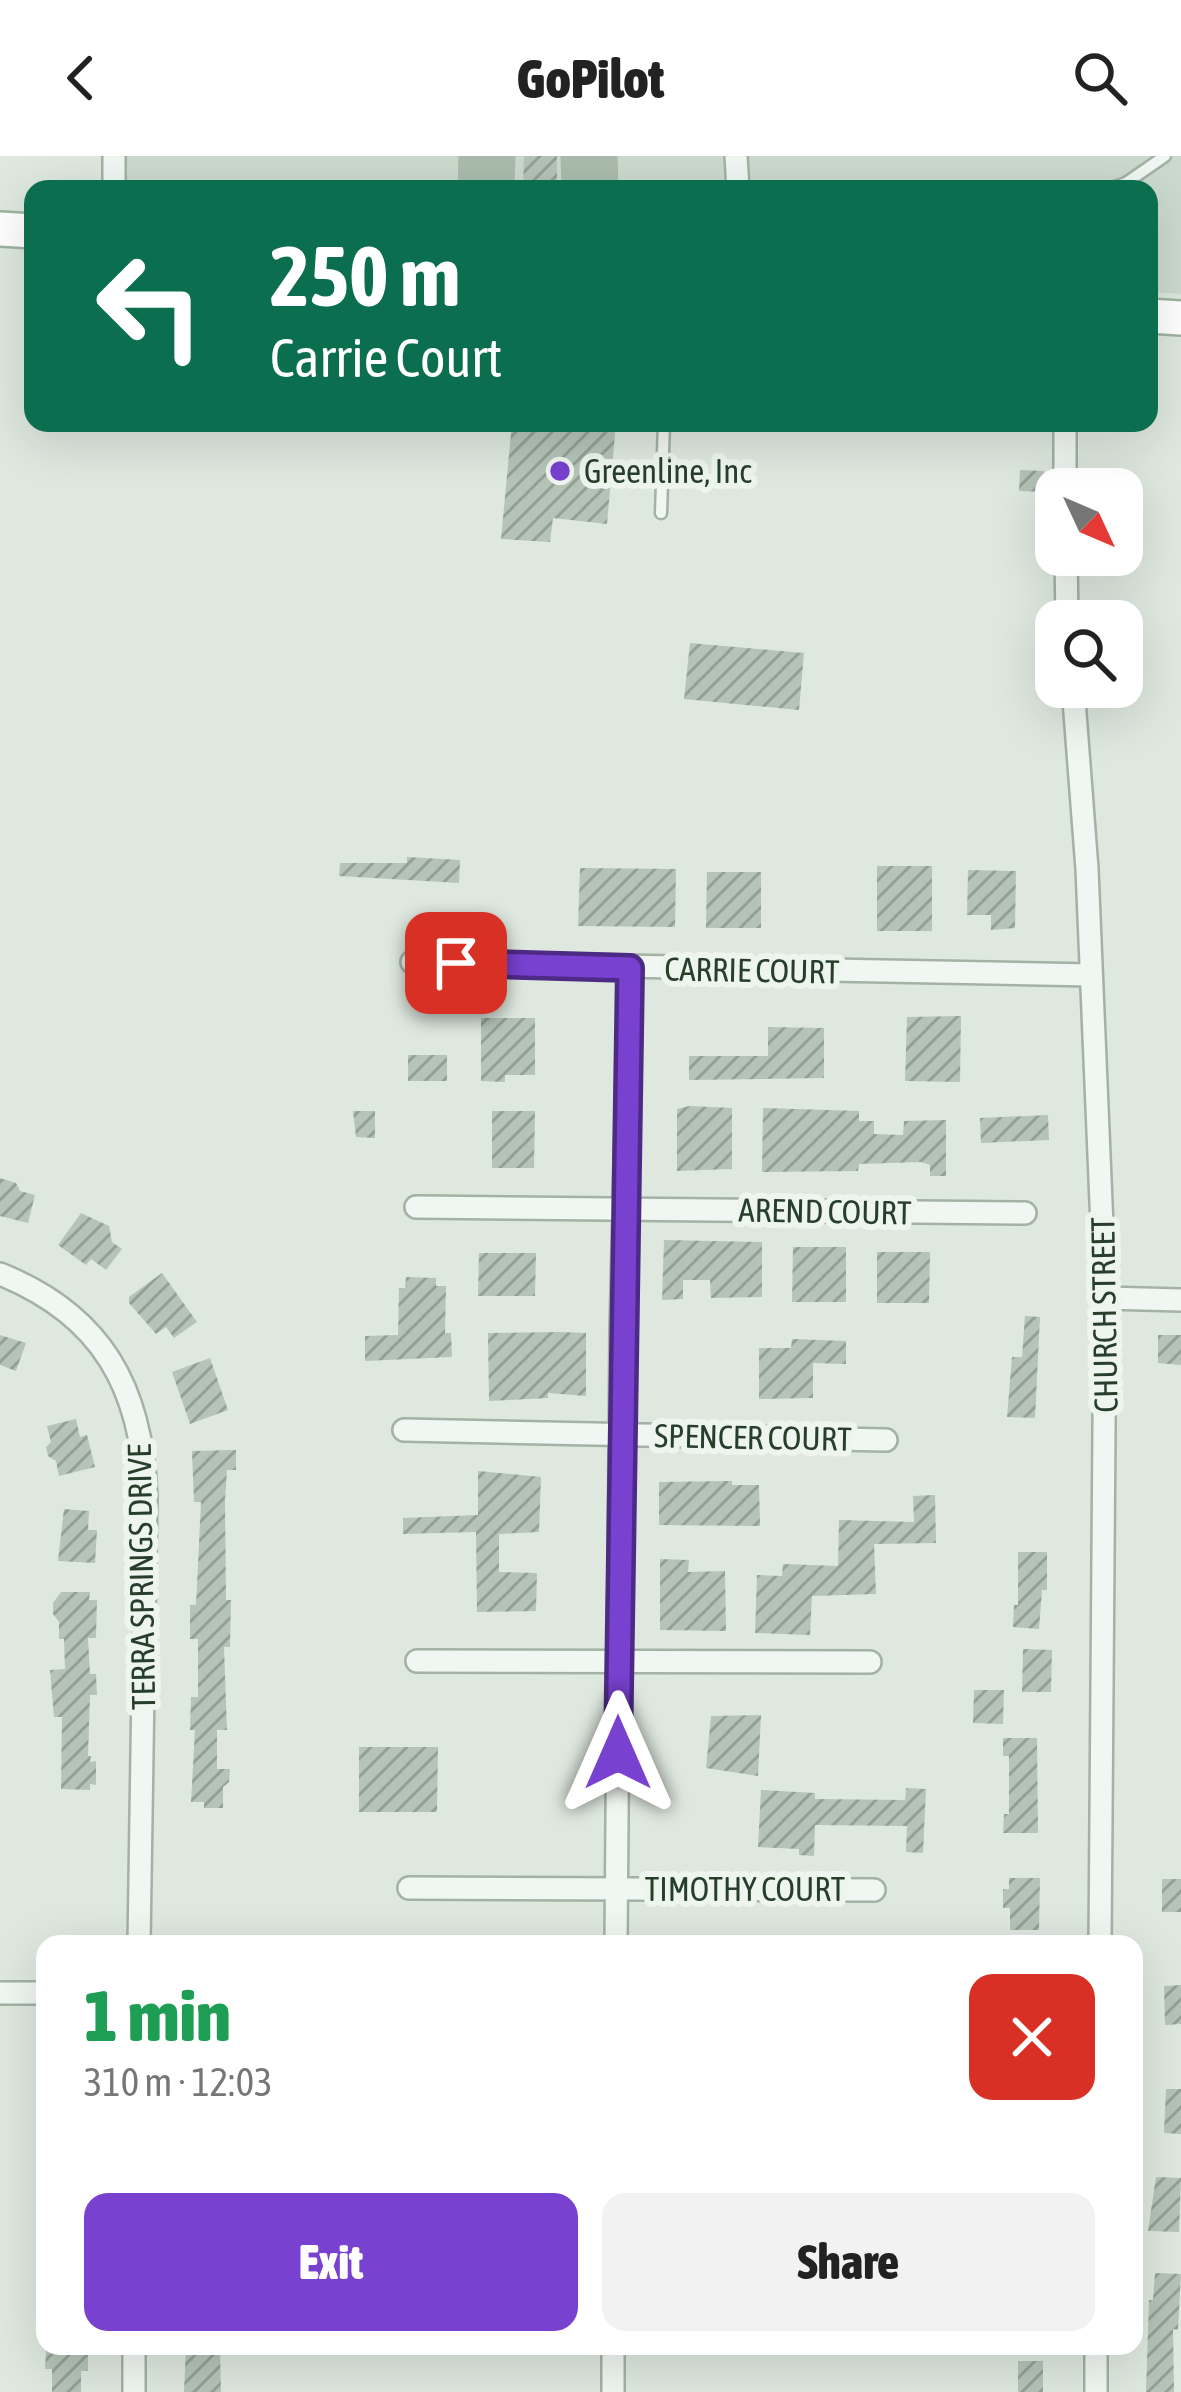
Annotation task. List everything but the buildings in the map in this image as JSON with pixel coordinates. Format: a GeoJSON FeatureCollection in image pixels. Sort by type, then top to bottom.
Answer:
{"type":"FeatureCollection","features":[{"type":"Feature","properties":{"kind":"street"},"geometry":{"type":"LineString","coordinates":[[1065,432],[1065,468]]}},
{"type":"Feature","properties":{"kind":"street","name":"CHURCH STREET"},"geometry":{"type":"LineString","coordinates":[[1075,708],[1082,764],[1105,1298],[1100,1935]]}},
{"type":"Feature","properties":{"kind":"street","name":"CARRIE COURT"},"geometry":{"type":"LineString","coordinates":[[412,962],[1091,975]]}},
{"type":"Feature","properties":{"kind":"street"},"geometry":{"type":"LineString","coordinates":[[616,1935],[630,968]]}},
{"type":"Feature","properties":{"kind":"street","name":"AREND COURT"},"geometry":{"type":"LineString","coordinates":[[416,1207],[1025,1214]]}},
{"type":"Feature","properties":{"kind":"street","name":"TERRA SPRINGS DRIVE"},"geometry":{"type":"LineString","coordinates":[[0,1274],[54,1301],[96,1339],[127,1389],[138,1423],[146,1496],[139,1935]]}},
{"type":"Feature","properties":{"kind":"street"},"geometry":{"type":"LineString","coordinates":[[1105,1298],[1181,1300]]}},
{"type":"Feature","properties":{"kind":"street","name":"SPENCER COURT"},"geometry":{"type":"LineString","coordinates":[[404,1430],[886,1440]]}},
{"type":"Feature","properties":{"kind":"street"},"geometry":{"type":"LineString","coordinates":[[417,1661],[870,1663]]}},
{"type":"Feature","properties":{"kind":"street","name":"TIMOTHY COURT"},"geometry":{"type":"LineString","coordinates":[[410,1888],[874,1890]]}},
{"type":"Feature","properties":{"kind":"street"},"geometry":{"type":"LineString","coordinates":[[0,1994],[36,1993]]}},
{"type":"Feature","properties":{"kind":"street"},"geometry":{"type":"LineString","coordinates":[[134,2355],[134,2392]]}},
{"type":"Feature","properties":{"kind":"street"},"geometry":{"type":"LineString","coordinates":[[613,2355],[613,2392]]}},
{"type":"Feature","properties":{"kind":"street"},"geometry":{"type":"LineString","coordinates":[[1096,2355],[1096,2392]]}},
{"type":"Feature","properties":{"kind":"lane"},"geometry":{"type":"LineString","coordinates":[[1130,180],[1165,156]]}},
{"type":"Feature","properties":{"kind":"lane"},"geometry":{"type":"LineString","coordinates":[[661,513],[664,432]]}},
{"type":"Feature","properties":{"kind":"shaded area"},"geometry":{"type":"Polygon","coordinates":[[[127,156],[1181,156],[1181,294],[1158,293],[1158,180],[127,180],[127,156]]]}},
{"type":"Feature","properties":{"kind":"taxiway"},"geometry":{"type":"LineString","coordinates":[[486,180],[487,156]]}},
{"type":"Feature","properties":{"kind":"taxiway"},"geometry":{"type":"LineString","coordinates":[[589,156],[590,180]]}},
{"type":"Feature","properties":{"kind":"place","name":"Greenline, Inc"},"geometry":{"type":"Point","coordinates":[560,471]}},
{"type":"Feature","properties":{"kind":"route"},"geometry":{"type":"LineString","coordinates":[[456,963],[630,968],[618,1753]]}}]}
